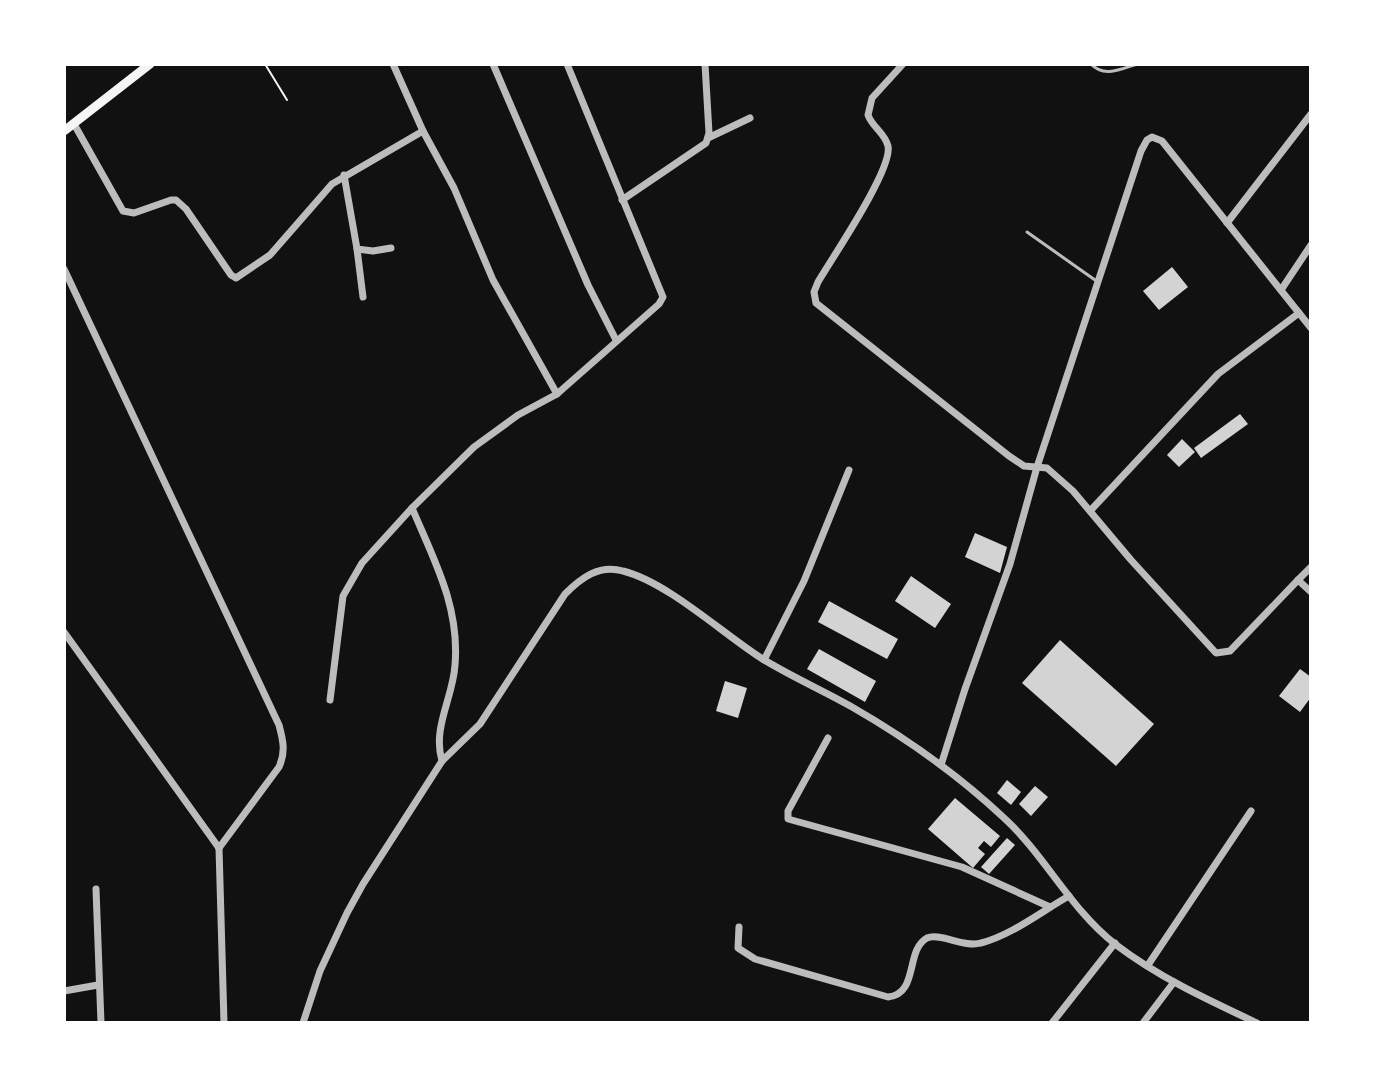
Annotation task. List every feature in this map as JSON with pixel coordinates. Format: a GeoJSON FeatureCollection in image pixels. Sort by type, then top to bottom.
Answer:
{"type":"FeatureCollection","features":[{"type":"Feature","properties":{"kind":"main road"},"geometry":{"type":"LineString","coordinates":[[64,131],[150,64]]}},
{"type":"Feature","properties":{"kind":"street"},"geometry":{"type":"LineString","coordinates":[[393,64],[423,131],[454,188],[493,280],[557,394]]}},
{"type":"Feature","properties":{"kind":"street"},"geometry":{"type":"LineString","coordinates":[[493,64],[588,285],[616,340]]}},
{"type":"Feature","properties":{"kind":"street"},"geometry":{"type":"LineString","coordinates":[[330,700],[340,619],[348,585],[362,563],[412,508],[485,438],[518,415],[557,394],[659,304],[663,297],[567,64]]}},
{"type":"Feature","properties":{"kind":"street"},"geometry":{"type":"LineString","coordinates":[[622,200],[702,148],[708,138],[705,64]]}},
{"type":"Feature","properties":{"kind":"street"},"geometry":{"type":"LineString","coordinates":[[903,64],[872,98],[868,109],[870,122],[889,147],[881,178],[818,282],[814,298],[821,309],[991,443],[1024,466],[1047,468],[1052,472],[1091,510],[1131,560],[1216,653],[1230,651],[1311,567]]}},
{"type":"Feature","properties":{"kind":"street"},"geometry":{"type":"LineString","coordinates":[[1227,223],[1311,114]]}},
{"type":"Feature","properties":{"kind":"street"},"geometry":{"type":"LineString","coordinates":[[708,138],[750,118]]}},
{"type":"Feature","properties":{"kind":"street"},"geometry":{"type":"LineString","coordinates":[[74,124],[123,211],[134,213],[176,200],[186,209],[236,278],[270,255],[305,218],[324,192],[344,175],[423,131]]}},
{"type":"Feature","properties":{"kind":"street"},"geometry":{"type":"LineString","coordinates":[[941,765],[1010,564],[1037,467],[1141,151],[1152,137],[1162,141],[1311,328]]}},
{"type":"Feature","properties":{"kind":"street"},"geometry":{"type":"LineString","coordinates":[[344,175],[363,297]]}},
{"type":"Feature","properties":{"kind":"street"},"geometry":{"type":"LineString","coordinates":[[1281,290],[1311,245]]}},
{"type":"Feature","properties":{"kind":"street"},"geometry":{"type":"LineString","coordinates":[[357,249],[373,251],[391,248]]}},
{"type":"Feature","properties":{"kind":"street"},"geometry":{"type":"LineString","coordinates":[[64,269],[279,725],[284,746],[279,767],[219,848]]}},
{"type":"Feature","properties":{"kind":"street"},"geometry":{"type":"LineString","coordinates":[[1091,510],[1218,374],[1299,313]]}},
{"type":"Feature","properties":{"kind":"street"},"geometry":{"type":"LineString","coordinates":[[764,660],[804,581],[849,470]]}},
{"type":"Feature","properties":{"kind":"street"},"geometry":{"type":"LineString","coordinates":[[412,508],[435,557],[451,602],[456,634],[453,683],[438,734],[442,761]]}},
{"type":"Feature","properties":{"kind":"street"},"geometry":{"type":"LineString","coordinates":[[303,1023],[320,971],[347,913],[442,761],[480,724],[565,594],[584,577],[609,569],[625,571],[682,602],[764,660],[850,706],[941,765],[1006,819],[1069,896],[1115,943],[1174,982],[1257,1023]]}},
{"type":"Feature","properties":{"kind":"street"},"geometry":{"type":"LineString","coordinates":[[1298,580],[1311,592]]}},
{"type":"Feature","properties":{"kind":"street"},"geometry":{"type":"LineString","coordinates":[[64,632],[219,848],[224,1023]]}},
{"type":"Feature","properties":{"kind":"street"},"geometry":{"type":"LineString","coordinates":[[828,738],[788,811],[788,819],[962,867],[1050,907]]}},
{"type":"Feature","properties":{"kind":"street"},"geometry":{"type":"LineString","coordinates":[[1148,965],[1251,811]]}},
{"type":"Feature","properties":{"kind":"street"},"geometry":{"type":"LineString","coordinates":[[96,889],[101,1023]]}},
{"type":"Feature","properties":{"kind":"street"},"geometry":{"type":"LineString","coordinates":[[739,927],[738,948],[755,959],[888,997],[895,996],[906,985],[920,944],[930,937],[962,944],[981,943],[1069,896]]}},
{"type":"Feature","properties":{"kind":"street"},"geometry":{"type":"LineString","coordinates":[[1052,1023],[1115,943]]}},
{"type":"Feature","properties":{"kind":"street"},"geometry":{"type":"LineString","coordinates":[[1143,1023],[1174,982]]}},
{"type":"Feature","properties":{"kind":"street"},"geometry":{"type":"LineString","coordinates":[[64,991],[98,985]]}},
{"type":"Feature","properties":{"kind":"lane"},"geometry":{"type":"LineString","coordinates":[[1091,64],[1095,69],[1109,72],[1137,64]]}},
{"type":"Feature","properties":{"kind":"lane"},"geometry":{"type":"LineString","coordinates":[[1027,232],[1098,282]]}},
{"type":"Feature","properties":{"kind":"path"},"geometry":{"type":"LineString","coordinates":[[265,64],[287,100]]}},
{"type":"Feature","properties":{"kind":"building"},"geometry":{"type":"Polygon","coordinates":[[[1172,267],[1188,287],[1159,310],[1143,291],[1172,267]]]}},
{"type":"Feature","properties":{"kind":"building"},"geometry":{"type":"Polygon","coordinates":[[[1240,414],[1248,424],[1201,458],[1194,448],[1240,414]]]}},
{"type":"Feature","properties":{"kind":"building"},"geometry":{"type":"Polygon","coordinates":[[[1182,439],[1195,452],[1179,467],[1167,455],[1182,439]]]}},
{"type":"Feature","properties":{"kind":"building"},"geometry":{"type":"Polygon","coordinates":[[[975,533],[1007,547],[1000,573],[965,557],[975,533]]]}},
{"type":"Feature","properties":{"kind":"building"},"geometry":{"type":"Polygon","coordinates":[[[911,576],[951,604],[935,628],[895,601],[911,576]]]}},
{"type":"Feature","properties":{"kind":"building"},"geometry":{"type":"Polygon","coordinates":[[[829,601],[898,639],[887,659],[818,622],[829,601]]]}},
{"type":"Feature","properties":{"kind":"building"},"geometry":{"type":"Polygon","coordinates":[[[1060,640],[1154,724],[1116,766],[1022,683],[1060,640]]]}},
{"type":"Feature","properties":{"kind":"building"},"geometry":{"type":"Polygon","coordinates":[[[819,649],[876,681],[865,702],[807,669],[819,649]]]}},
{"type":"Feature","properties":{"kind":"building"},"geometry":{"type":"Polygon","coordinates":[[[1300,669],[1311,677],[1311,697],[1300,712],[1279,696],[1300,669]]]}},
{"type":"Feature","properties":{"kind":"building"},"geometry":{"type":"Polygon","coordinates":[[[725,681],[747,688],[738,718],[716,711],[725,681]]]}},
{"type":"Feature","properties":{"kind":"building"},"geometry":{"type":"Polygon","coordinates":[[[1007,780],[1021,792],[1011,805],[997,793],[1007,780]]]}},
{"type":"Feature","properties":{"kind":"building"},"geometry":{"type":"Polygon","coordinates":[[[1035,786],[1048,797],[1031,816],[1019,804],[1035,786]]]}},
{"type":"Feature","properties":{"kind":"building"},"geometry":{"type":"Polygon","coordinates":[[[955,798],[1000,836],[991,847],[984,841],[978,848],[985,854],[973,868],[928,829],[955,798]]]}},
{"type":"Feature","properties":{"kind":"building"},"geometry":{"type":"Polygon","coordinates":[[[1007,838],[1015,845],[989,874],[981,867],[1007,838]]]}}]}
